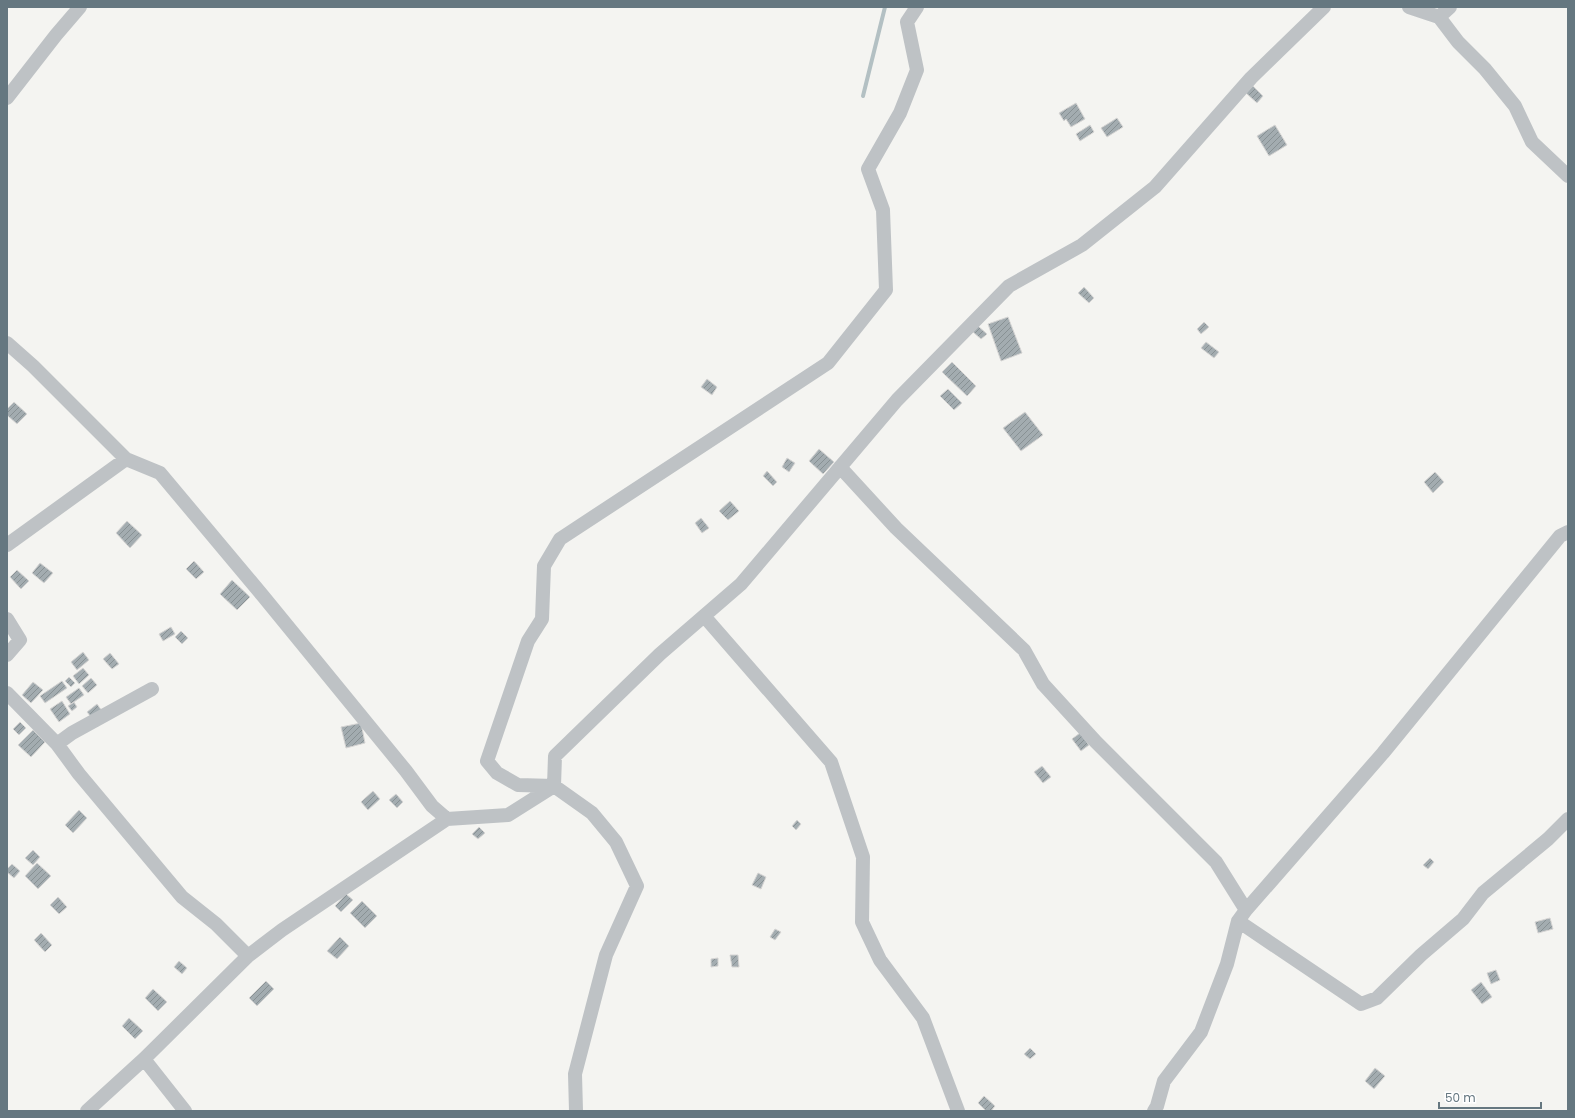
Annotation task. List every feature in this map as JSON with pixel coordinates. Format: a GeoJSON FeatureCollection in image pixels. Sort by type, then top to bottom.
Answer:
{"type":"FeatureCollection","features":[{"type":"Feature","properties":{"kind":"street"},"geometry":{"type":"LineString","coordinates":[[7,98],[56,35],[80,7]]}},
{"type":"Feature","properties":{"kind":"street"},"geometry":{"type":"LineString","coordinates":[[576,1111],[575,1074],[606,955],[637,886],[616,842],[592,813],[554,786],[518,786],[496,773],[487,761],[528,641],[542,619],[544,566],[560,538],[828,363],[886,290],[883,210],[868,169],[900,113],[917,70],[907,22],[917,7]]}},
{"type":"Feature","properties":{"kind":"street"},"geometry":{"type":"LineString","coordinates":[[554,786],[555,756],[660,654],[741,584],[897,400],[1009,286],[1082,245],[1155,187],[1251,78],[1324,7]]}},
{"type":"Feature","properties":{"kind":"street"},"geometry":{"type":"LineString","coordinates":[[1409,7],[1440,17],[1458,42],[1485,69],[1515,106],[1532,142],[1568,176]]}},
{"type":"Feature","properties":{"kind":"street"},"geometry":{"type":"LineString","coordinates":[[1440,17],[1450,7]]}},
{"type":"Feature","properties":{"kind":"street"},"geometry":{"type":"LineString","coordinates":[[7,343],[33,366],[126,459],[160,473],[268,602],[406,771],[432,806],[448,819]]}},
{"type":"Feature","properties":{"kind":"street"},"geometry":{"type":"LineString","coordinates":[[7,545],[126,459]]}},
{"type":"Feature","properties":{"kind":"street"},"geometry":{"type":"LineString","coordinates":[[840,467],[896,528],[1024,650],[1043,684],[1096,742],[1216,862],[1242,916],[1361,1004],[1377,998],[1421,955],[1464,919],[1483,893],[1548,839],[1568,819]]}},
{"type":"Feature","properties":{"kind":"street"},"geometry":{"type":"LineString","coordinates":[[1154,1111],[1157,1106],[1164,1081],[1201,1032],[1242,916],[1383,753],[1560,536],[1568,532]]}},
{"type":"Feature","properties":{"kind":"street"},"geometry":{"type":"LineString","coordinates":[[704,616],[831,762],[863,857],[862,922],[880,960],[923,1018],[958,1111]]}},
{"type":"Feature","properties":{"kind":"street"},"geometry":{"type":"LineString","coordinates":[[7,619],[20,640],[7,654]]}},
{"type":"Feature","properties":{"kind":"street"},"geometry":{"type":"LineString","coordinates":[[57,744],[72,733],[152,689]]}},
{"type":"Feature","properties":{"kind":"street"},"geometry":{"type":"LineString","coordinates":[[7,693],[57,744],[79,774],[182,897],[216,924],[248,956]]}},
{"type":"Feature","properties":{"kind":"street"},"geometry":{"type":"LineString","coordinates":[[87,1111],[144,1059],[248,956],[282,930],[448,819],[508,815],[554,786]]}},
{"type":"Feature","properties":{"kind":"street"},"geometry":{"type":"LineString","coordinates":[[144,1059],[185,1111]]}},
{"type":"Feature","properties":{"kind":"building"},"geometry":{"type":"Polygon","coordinates":[[[1253,86],[1263,96],[1257,103],[1246,93],[1253,86]]]}},
{"type":"Feature","properties":{"kind":"building"},"geometry":{"type":"Polygon","coordinates":[[[1076,103],[1085,119],[1071,127],[1066,119],[1064,121],[1059,113],[1076,103]]]}},
{"type":"Feature","properties":{"kind":"building"},"geometry":{"type":"Polygon","coordinates":[[[1117,118],[1123,127],[1107,137],[1101,128],[1117,118]]]}},
{"type":"Feature","properties":{"kind":"building"},"geometry":{"type":"Polygon","coordinates":[[[1090,125],[1094,132],[1080,141],[1076,134],[1090,125]]]}},
{"type":"Feature","properties":{"kind":"building"},"geometry":{"type":"Polygon","coordinates":[[[1275,125],[1287,145],[1269,156],[1257,136],[1275,125]]]}},
{"type":"Feature","properties":{"kind":"building"},"geometry":{"type":"Polygon","coordinates":[[[1084,287],[1094,298],[1089,303],[1078,293],[1084,287]]]}},
{"type":"Feature","properties":{"kind":"building"},"geometry":{"type":"Polygon","coordinates":[[[1008,317],[1022,353],[1001,361],[988,324],[1008,317]]]}},
{"type":"Feature","properties":{"kind":"building"},"geometry":{"type":"Polygon","coordinates":[[[1204,322],[1209,327],[1201,334],[1197,329],[1204,322]]]}},
{"type":"Feature","properties":{"kind":"building"},"geometry":{"type":"Polygon","coordinates":[[[978,326],[987,334],[981,339],[973,332],[978,326]]]}},
{"type":"Feature","properties":{"kind":"building"},"geometry":{"type":"Polygon","coordinates":[[[1206,342],[1219,352],[1214,358],[1201,348],[1206,342]]]}},
{"type":"Feature","properties":{"kind":"building"},"geometry":{"type":"Polygon","coordinates":[[[952,362],[976,386],[967,396],[942,372],[952,362]]]}},
{"type":"Feature","properties":{"kind":"building"},"geometry":{"type":"Polygon","coordinates":[[[707,379],[717,387],[712,395],[701,387],[707,379]]]}},
{"type":"Feature","properties":{"kind":"building"},"geometry":{"type":"Polygon","coordinates":[[[948,389],[962,403],[954,410],[940,396],[948,389]]]}},
{"type":"Feature","properties":{"kind":"building"},"geometry":{"type":"Polygon","coordinates":[[[14,402],[27,414],[17,424],[7,415],[7,409],[14,402]]]}},
{"type":"Feature","properties":{"kind":"building"},"geometry":{"type":"Polygon","coordinates":[[[1025,412],[1043,435],[1021,451],[1003,428],[1025,412]]]}},
{"type":"Feature","properties":{"kind":"building"},"geometry":{"type":"Polygon","coordinates":[[[819,449],[834,462],[823,474],[809,461],[819,449]]]}},
{"type":"Feature","properties":{"kind":"building"},"geometry":{"type":"Polygon","coordinates":[[[787,458],[795,463],[789,472],[782,467],[787,458]]]}},
{"type":"Feature","properties":{"kind":"building"},"geometry":{"type":"Polygon","coordinates":[[[767,471],[777,482],[773,486],[763,476],[767,471]]]}},
{"type":"Feature","properties":{"kind":"building"},"geometry":{"type":"Polygon","coordinates":[[[1435,472],[1444,482],[1433,493],[1424,482],[1435,472]]]}},
{"type":"Feature","properties":{"kind":"building"},"geometry":{"type":"Polygon","coordinates":[[[730,501],[739,511],[728,520],[719,511],[730,501]]]}},
{"type":"Feature","properties":{"kind":"building"},"geometry":{"type":"Polygon","coordinates":[[[701,518],[709,528],[702,533],[695,523],[701,518]]]}},
{"type":"Feature","properties":{"kind":"building"},"geometry":{"type":"Polygon","coordinates":[[[127,521],[142,535],[130,548],[116,533],[127,521]]]}},
{"type":"Feature","properties":{"kind":"building"},"geometry":{"type":"Polygon","coordinates":[[[194,561],[204,572],[196,579],[186,569],[194,561]]]}},
{"type":"Feature","properties":{"kind":"building"},"geometry":{"type":"Polygon","coordinates":[[[40,563],[53,573],[44,583],[32,573],[40,563]]]}},
{"type":"Feature","properties":{"kind":"building"},"geometry":{"type":"Polygon","coordinates":[[[17,570],[29,581],[21,589],[10,577],[17,570]]]}},
{"type":"Feature","properties":{"kind":"building"},"geometry":{"type":"Polygon","coordinates":[[[232,580],[250,597],[237,610],[220,594],[232,580]]]}},
{"type":"Feature","properties":{"kind":"building"},"geometry":{"type":"Polygon","coordinates":[[[171,627],[175,634],[163,641],[159,634],[171,627]]]}},
{"type":"Feature","properties":{"kind":"building"},"geometry":{"type":"Polygon","coordinates":[[[181,631],[188,638],[182,644],[175,637],[181,631]]]}},
{"type":"Feature","properties":{"kind":"building"},"geometry":{"type":"Polygon","coordinates":[[[83,652],[89,660],[77,670],[71,662],[83,652]]]}},
{"type":"Feature","properties":{"kind":"building"},"geometry":{"type":"Polygon","coordinates":[[[110,653],[119,664],[112,669],[103,659],[110,653]]]}},
{"type":"Feature","properties":{"kind":"building"},"geometry":{"type":"Polygon","coordinates":[[[83,668],[89,675],[79,684],[73,676],[83,668]]]}},
{"type":"Feature","properties":{"kind":"building"},"geometry":{"type":"Polygon","coordinates":[[[69,677],[75,683],[71,687],[65,681],[69,677]]]}},
{"type":"Feature","properties":{"kind":"building"},"geometry":{"type":"Polygon","coordinates":[[[91,678],[97,685],[88,693],[82,686],[91,678]]]}},
{"type":"Feature","properties":{"kind":"building"},"geometry":{"type":"Polygon","coordinates":[[[62,681],[67,688],[45,703],[40,696],[62,681]]]}},
{"type":"Feature","properties":{"kind":"building"},"geometry":{"type":"Polygon","coordinates":[[[33,682],[43,690],[31,703],[22,695],[33,682]]]}},
{"type":"Feature","properties":{"kind":"building"},"geometry":{"type":"Polygon","coordinates":[[[79,688],[84,695],[71,704],[66,697],[79,688]]]}},
{"type":"Feature","properties":{"kind":"building"},"geometry":{"type":"Polygon","coordinates":[[[62,701],[70,714],[59,722],[50,709],[62,701]]]}},
{"type":"Feature","properties":{"kind":"building"},"geometry":{"type":"Polygon","coordinates":[[[74,702],[77,707],[72,711],[68,706],[74,702]]]}},
{"type":"Feature","properties":{"kind":"building"},"geometry":{"type":"Polygon","coordinates":[[[97,704],[102,711],[92,718],[87,712],[97,704]]]}},
{"type":"Feature","properties":{"kind":"building"},"geometry":{"type":"Polygon","coordinates":[[[20,722],[26,728],[19,735],[13,729],[20,722]]]}},
{"type":"Feature","properties":{"kind":"building"},"geometry":{"type":"Polygon","coordinates":[[[361,723],[365,743],[346,748],[341,727],[361,723]]]}},
{"type":"Feature","properties":{"kind":"building"},"geometry":{"type":"Polygon","coordinates":[[[33,730],[45,742],[31,757],[18,745],[33,730]]]}},
{"type":"Feature","properties":{"kind":"building"},"geometry":{"type":"Polygon","coordinates":[[[1080,733],[1089,745],[1081,751],[1072,739],[1080,733]]]}},
{"type":"Feature","properties":{"kind":"building"},"geometry":{"type":"Polygon","coordinates":[[[1042,766],[1051,777],[1043,783],[1034,772],[1042,766]]]}},
{"type":"Feature","properties":{"kind":"building"},"geometry":{"type":"Polygon","coordinates":[[[373,791],[380,799],[368,810],[361,802],[373,791]]]}},
{"type":"Feature","properties":{"kind":"building"},"geometry":{"type":"Polygon","coordinates":[[[396,794],[403,802],[397,808],[389,800],[396,794]]]}},
{"type":"Feature","properties":{"kind":"building"},"geometry":{"type":"Polygon","coordinates":[[[79,810],[87,818],[73,833],[65,825],[79,810]]]}},
{"type":"Feature","properties":{"kind":"building"},"geometry":{"type":"Polygon","coordinates":[[[797,820],[801,824],[796,830],[792,826],[797,820]]]}},
{"type":"Feature","properties":{"kind":"building"},"geometry":{"type":"Polygon","coordinates":[[[479,827],[485,833],[478,839],[472,834],[479,827]]]}},
{"type":"Feature","properties":{"kind":"building"},"geometry":{"type":"Polygon","coordinates":[[[33,850],[40,857],[33,865],[25,858],[33,850]]]}},
{"type":"Feature","properties":{"kind":"building"},"geometry":{"type":"Polygon","coordinates":[[[1430,858],[1434,862],[1428,869],[1423,865],[1430,858]]]}},
{"type":"Feature","properties":{"kind":"building"},"geometry":{"type":"Polygon","coordinates":[[[37,863],[51,876],[38,889],[25,876],[37,863]]]}},
{"type":"Feature","properties":{"kind":"building"},"geometry":{"type":"Polygon","coordinates":[[[12,864],[20,871],[14,878],[7,872],[7,869],[12,864]]]}},
{"type":"Feature","properties":{"kind":"building"},"geometry":{"type":"Polygon","coordinates":[[[758,873],[766,877],[761,889],[752,885],[758,873]]]}},
{"type":"Feature","properties":{"kind":"building"},"geometry":{"type":"Polygon","coordinates":[[[346,894],[353,900],[341,912],[335,906],[346,894]]]}},
{"type":"Feature","properties":{"kind":"building"},"geometry":{"type":"Polygon","coordinates":[[[58,897],[67,907],[59,914],[50,905],[58,897]]]}},
{"type":"Feature","properties":{"kind":"building"},"geometry":{"type":"Polygon","coordinates":[[[362,901],[377,916],[365,928],[350,913],[362,901]]]}},
{"type":"Feature","properties":{"kind":"building"},"geometry":{"type":"Polygon","coordinates":[[[1550,918],[1553,929],[1538,933],[1535,922],[1550,918]]]}},
{"type":"Feature","properties":{"kind":"building"},"geometry":{"type":"Polygon","coordinates":[[[775,929],[781,932],[775,940],[770,937],[775,929]]]}},
{"type":"Feature","properties":{"kind":"building"},"geometry":{"type":"Polygon","coordinates":[[[41,933],[52,945],[45,952],[34,940],[41,933]]]}},
{"type":"Feature","properties":{"kind":"building"},"geometry":{"type":"Polygon","coordinates":[[[340,937],[349,946],[337,959],[327,951],[340,937]]]}},
{"type":"Feature","properties":{"kind":"building"},"geometry":{"type":"Polygon","coordinates":[[[730,955],[738,955],[739,967],[732,967],[730,955]]]}},
{"type":"Feature","properties":{"kind":"building"},"geometry":{"type":"Polygon","coordinates":[[[718,958],[718,966],[711,967],[711,959],[718,958]]]}},
{"type":"Feature","properties":{"kind":"building"},"geometry":{"type":"Polygon","coordinates":[[[179,961],[187,968],[182,974],[174,967],[179,961]]]}},
{"type":"Feature","properties":{"kind":"building"},"geometry":{"type":"Polygon","coordinates":[[[1496,970],[1500,980],[1491,984],[1487,973],[1496,970]]]}},
{"type":"Feature","properties":{"kind":"building"},"geometry":{"type":"Polygon","coordinates":[[[266,981],[274,989],[257,1006],[249,998],[266,981]]]}},
{"type":"Feature","properties":{"kind":"building"},"geometry":{"type":"Polygon","coordinates":[[[1481,982],[1492,997],[1482,1004],[1471,990],[1481,982]]]}},
{"type":"Feature","properties":{"kind":"building"},"geometry":{"type":"Polygon","coordinates":[[[153,989],[167,1002],[158,1011],[145,998],[153,989]]]}},
{"type":"Feature","properties":{"kind":"building"},"geometry":{"type":"Polygon","coordinates":[[[129,1018],[143,1031],[135,1039],[122,1026],[129,1018]]]}},
{"type":"Feature","properties":{"kind":"building"},"geometry":{"type":"Polygon","coordinates":[[[1030,1048],[1036,1054],[1030,1059],[1024,1054],[1030,1048]]]}},
{"type":"Feature","properties":{"kind":"building"},"geometry":{"type":"Polygon","coordinates":[[[1375,1068],[1385,1076],[1374,1089],[1365,1081],[1375,1068]]]}},
{"type":"Feature","properties":{"kind":"building"},"geometry":{"type":"Polygon","coordinates":[[[984,1096],[995,1106],[991,1111],[986,1111],[978,1103],[984,1096]]]}},
{"type":"Feature","properties":{"kind":"waterway"},"geometry":{"type":"LineString","coordinates":[[863,96],[885,7]]}}]}
